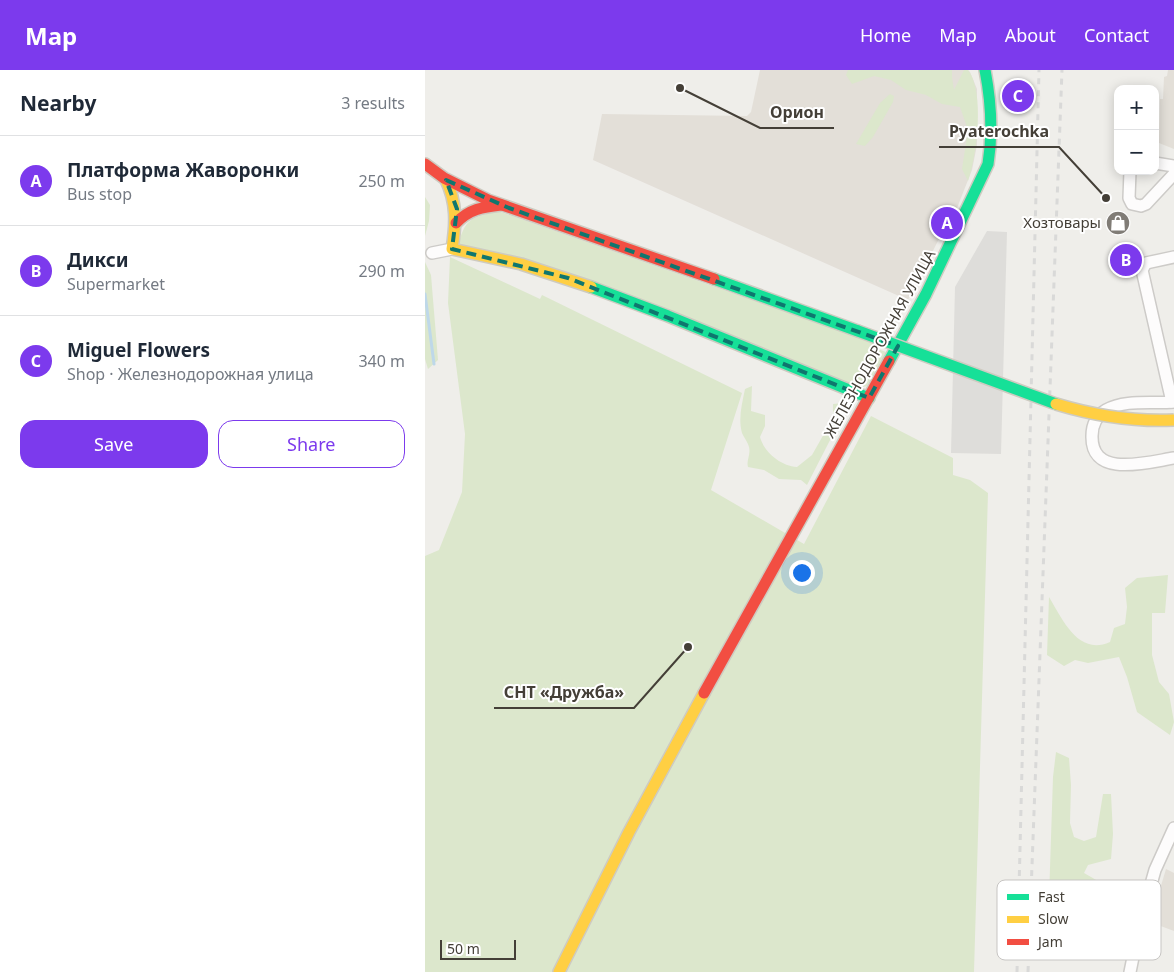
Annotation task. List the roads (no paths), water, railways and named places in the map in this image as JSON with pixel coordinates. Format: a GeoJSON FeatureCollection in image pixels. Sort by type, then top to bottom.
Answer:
{"type":"FeatureCollection","features":[{"type":"Feature","properties":{"kind":"street","name":"ЖЕЛЕЗНОДОРОЖНАЯ УЛИЦА"},"geometry":{"type":"LineString","coordinates":[[559,972],[629,832],[941,266],[988,164],[991,141],[985,70]]}},
{"type":"Feature","properties":{"kind":"street"},"geometry":{"type":"LineString","coordinates":[[425,164],[446,180],[503,205],[858,331],[1067,408],[1095,416],[1125,420],[1174,420]]}},
{"type":"Feature","properties":{"kind":"street"},"geometry":{"type":"LineString","coordinates":[[1159,164],[1174,166]]}},
{"type":"Feature","properties":{"kind":"street"},"geometry":{"type":"LineString","coordinates":[[1130,175],[1129,198],[1132,204],[1141,206],[1146,204],[1174,174]]}},
{"type":"Feature","properties":{"kind":"street"},"geometry":{"type":"LineString","coordinates":[[446,180],[455,198],[457,209],[453,249]]}},
{"type":"Feature","properties":{"kind":"street"},"geometry":{"type":"LineString","coordinates":[[457,223],[475,208],[503,205]]}},
{"type":"Feature","properties":{"kind":"street"},"geometry":{"type":"LineString","coordinates":[[432,253],[453,249],[521,264],[568,278],[668,316],[869,398]]}},
{"type":"Feature","properties":{"kind":"street"},"geometry":{"type":"LineString","coordinates":[[1174,257],[1146,262],[1142,270],[1173,402],[1124,405],[1107,410],[1094,423],[1092,438],[1092,445],[1097,454],[1106,462],[1133,465],[1174,458]]}},
{"type":"Feature","properties":{"kind":"street"},"geometry":{"type":"LineString","coordinates":[[1152,880],[1174,828]]}},
{"type":"Feature","properties":{"kind":"waterway"},"geometry":{"type":"LineString","coordinates":[[425,294],[434,364]]}},
{"type":"Feature","properties":{"kind":"railway"},"geometry":{"type":"LineString","coordinates":[[1019,880],[1039,70]]}},
{"type":"Feature","properties":{"kind":"railway"},"geometry":{"type":"LineString","coordinates":[[1031,880],[1062,70]]}},
{"type":"Feature","properties":{"kind":"railway"},"geometry":{"type":"LineString","coordinates":[[1017,960],[1017,972]]}},
{"type":"Feature","properties":{"kind":"railway"},"geometry":{"type":"LineString","coordinates":[[1028,960],[1028,972]]}},
{"type":"Feature","properties":{"kind":"place","name":"Орион"},"geometry":{"type":"Point","coordinates":[680,88]}},
{"type":"Feature","properties":{"kind":"place","name":"Miguel Flowers"},"geometry":{"type":"Point","coordinates":[1018,96]}},
{"type":"Feature","properties":{"kind":"place","name":"Pyaterochka"},"geometry":{"type":"Point","coordinates":[1106,198]}},
{"type":"Feature","properties":{"kind":"place","name":"Платформа Жаворонки"},"geometry":{"type":"Point","coordinates":[947,223]}},
{"type":"Feature","properties":{"kind":"place","name":"Хозтовары"},"geometry":{"type":"Point","coordinates":[1118,223]}},
{"type":"Feature","properties":{"kind":"place","name":"Дикси"},"geometry":{"type":"Point","coordinates":[1126,260]}},
{"type":"Feature","properties":{"kind":"place","name":"СНТ «Дружба»"},"geometry":{"type":"Point","coordinates":[688,647]}}]}
